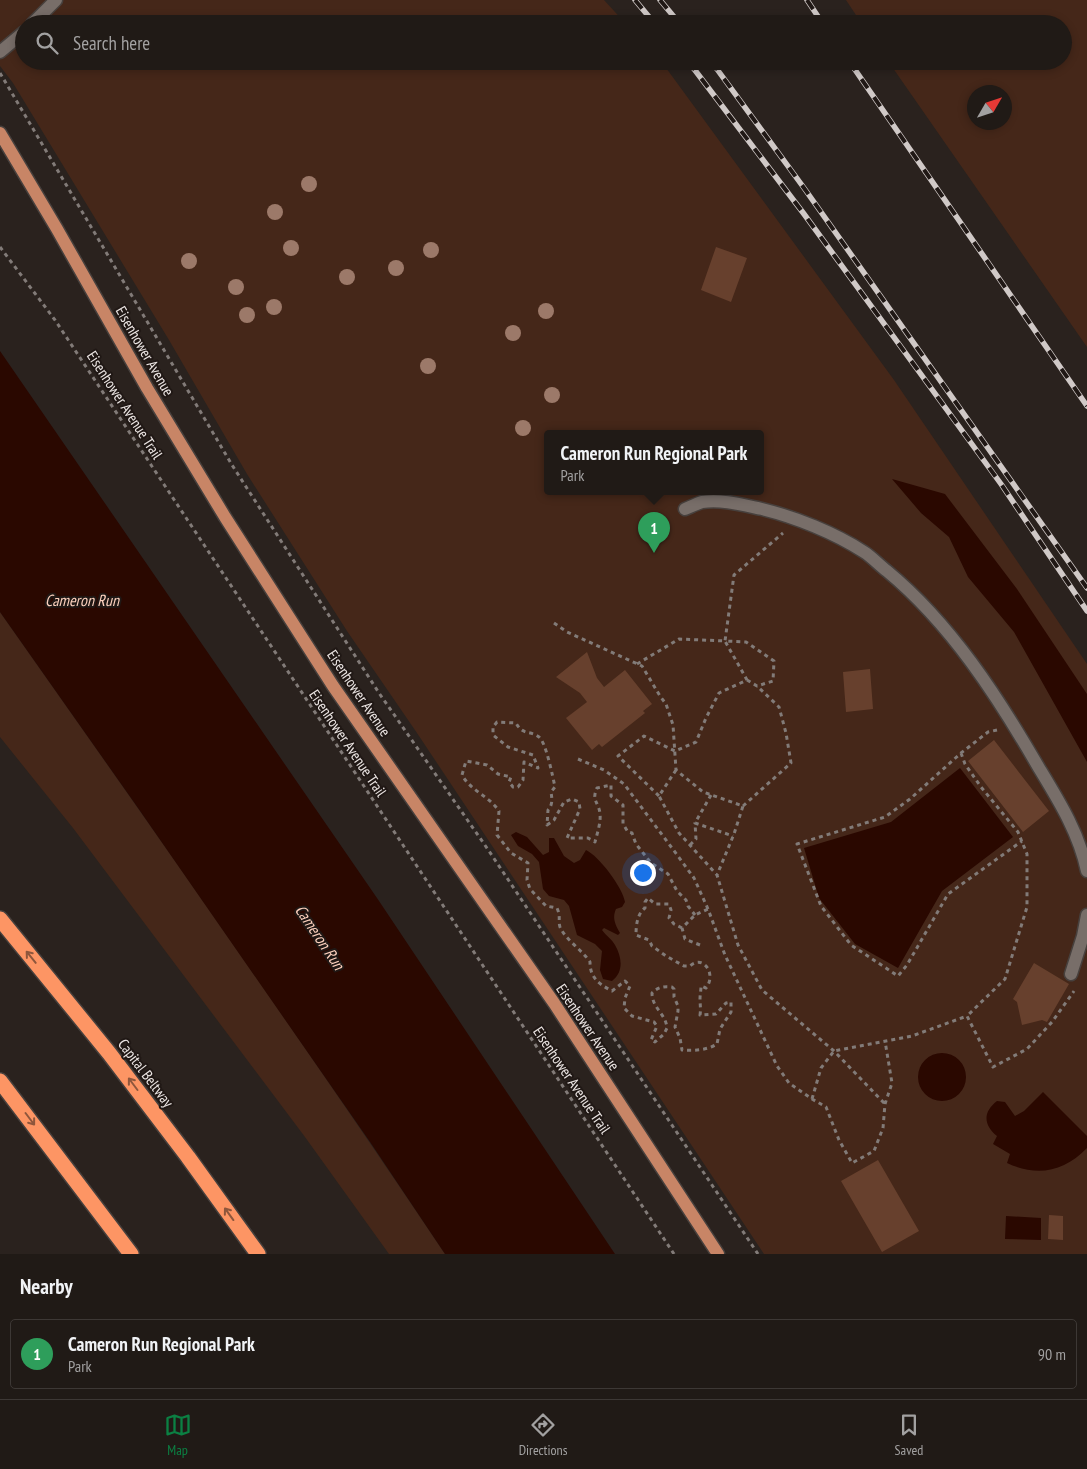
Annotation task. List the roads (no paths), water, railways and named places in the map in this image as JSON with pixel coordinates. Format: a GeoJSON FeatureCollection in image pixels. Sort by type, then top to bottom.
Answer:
{"type":"FeatureCollection","features":[{"type":"Feature","properties":{"kind":"highway","name":"Capital Beltway"},"geometry":{"type":"LineString","coordinates":[[0,920],[110,1053],[258,1254]]}},
{"type":"Feature","properties":{"kind":"highway"},"geometry":{"type":"LineString","coordinates":[[0,1080],[131,1254]]}},
{"type":"Feature","properties":{"kind":"main road","name":"Eisenhower Avenue"},"geometry":{"type":"LineString","coordinates":[[0,133],[152,396],[225,517],[333,686],[554,1004],[718,1254]]}},
{"type":"Feature","properties":{"kind":"lane"},"geometry":{"type":"LineString","coordinates":[[41,15],[56,0]]}},
{"type":"Feature","properties":{"kind":"lane"},"geometry":{"type":"LineString","coordinates":[[0,52],[15,40]]}},
{"type":"Feature","properties":{"kind":"lane"},"geometry":{"type":"LineString","coordinates":[[684,509],[702,502],[739,504],[778,513],[829,533],[864,552],[906,587],[968,657],[1015,726],[1069,820],[1082,850],[1087,871]]}},
{"type":"Feature","properties":{"kind":"lane"},"geometry":{"type":"LineString","coordinates":[[1070,974],[1083,936],[1087,915]]}},
{"type":"Feature","properties":{"kind":"water","name":"Cameron Run"},"geometry":{"type":"Polygon","coordinates":[[[0,351],[377,898],[615,1254],[445,1254],[370,1142],[0,612],[0,351]]]}},
{"type":"Feature","properties":{"kind":"water"},"geometry":{"type":"Polygon","coordinates":[[[892,479],[945,494],[1017,589],[1087,694],[1087,762],[1014,632],[968,577],[949,537],[921,513],[892,479]]]}},
{"type":"Feature","properties":{"kind":"water"},"geometry":{"type":"Polygon","coordinates":[[[960,768],[1013,837],[942,891],[898,968],[855,944],[819,898],[804,848],[891,822],[960,768]]]}},
{"type":"Feature","properties":{"kind":"water"},"geometry":{"type":"Polygon","coordinates":[[[516,832],[527,837],[543,855],[549,852],[549,838],[554,838],[564,856],[574,863],[580,860],[586,850],[604,865],[615,881],[625,902],[622,907],[616,909],[614,915],[615,924],[620,933],[618,935],[604,928],[602,930],[614,943],[621,964],[619,973],[612,981],[603,979],[600,970],[602,951],[595,944],[577,935],[569,906],[564,900],[549,896],[543,889],[539,862],[532,854],[518,846],[511,835],[516,832]]]}},
{"type":"Feature","properties":{"kind":"water"},"geometry":{"type":"Polygon","coordinates":[[[942,1053],[951,1055],[959,1060],[964,1068],[966,1077],[964,1086],[959,1094],[951,1099],[942,1101],[933,1099],[925,1094],[920,1086],[918,1077],[920,1068],[925,1060],[933,1055],[942,1053]]]}},
{"type":"Feature","properties":{"kind":"water"},"geometry":{"type":"Polygon","coordinates":[[[1043,1092],[1087,1136],[1087,1148],[1069,1162],[1050,1170],[1029,1170],[1007,1163],[1010,1154],[993,1144],[997,1136],[992,1132],[987,1123],[986,1118],[989,1109],[997,1101],[1005,1102],[1015,1116],[1024,1111],[1043,1092]]]}},
{"type":"Feature","properties":{"kind":"water"},"geometry":{"type":"Polygon","coordinates":[[[1006,1216],[1041,1218],[1041,1240],[1005,1239],[1006,1216]]]}},
{"type":"Feature","properties":{"kind":"railway"},"geometry":{"type":"LineString","coordinates":[[635,0],[648,15]]}},
{"type":"Feature","properties":{"kind":"railway"},"geometry":{"type":"LineString","coordinates":[[660,0],[672,15]]}},
{"type":"Feature","properties":{"kind":"railway"},"geometry":{"type":"LineString","coordinates":[[807,0],[817,15]]}},
{"type":"Feature","properties":{"kind":"railway"},"geometry":{"type":"LineString","coordinates":[[695,70],[804,214],[1001,484],[1087,611]]}},
{"type":"Feature","properties":{"kind":"railway"},"geometry":{"type":"LineString","coordinates":[[718,70],[804,188],[1087,588]]}},
{"type":"Feature","properties":{"kind":"railway"},"geometry":{"type":"LineString","coordinates":[[855,70],[1087,406]]}},
{"type":"Feature","properties":{"kind":"place","name":"Cameron Run Regional Park"},"geometry":{"type":"Point","coordinates":[654,553]}}]}
